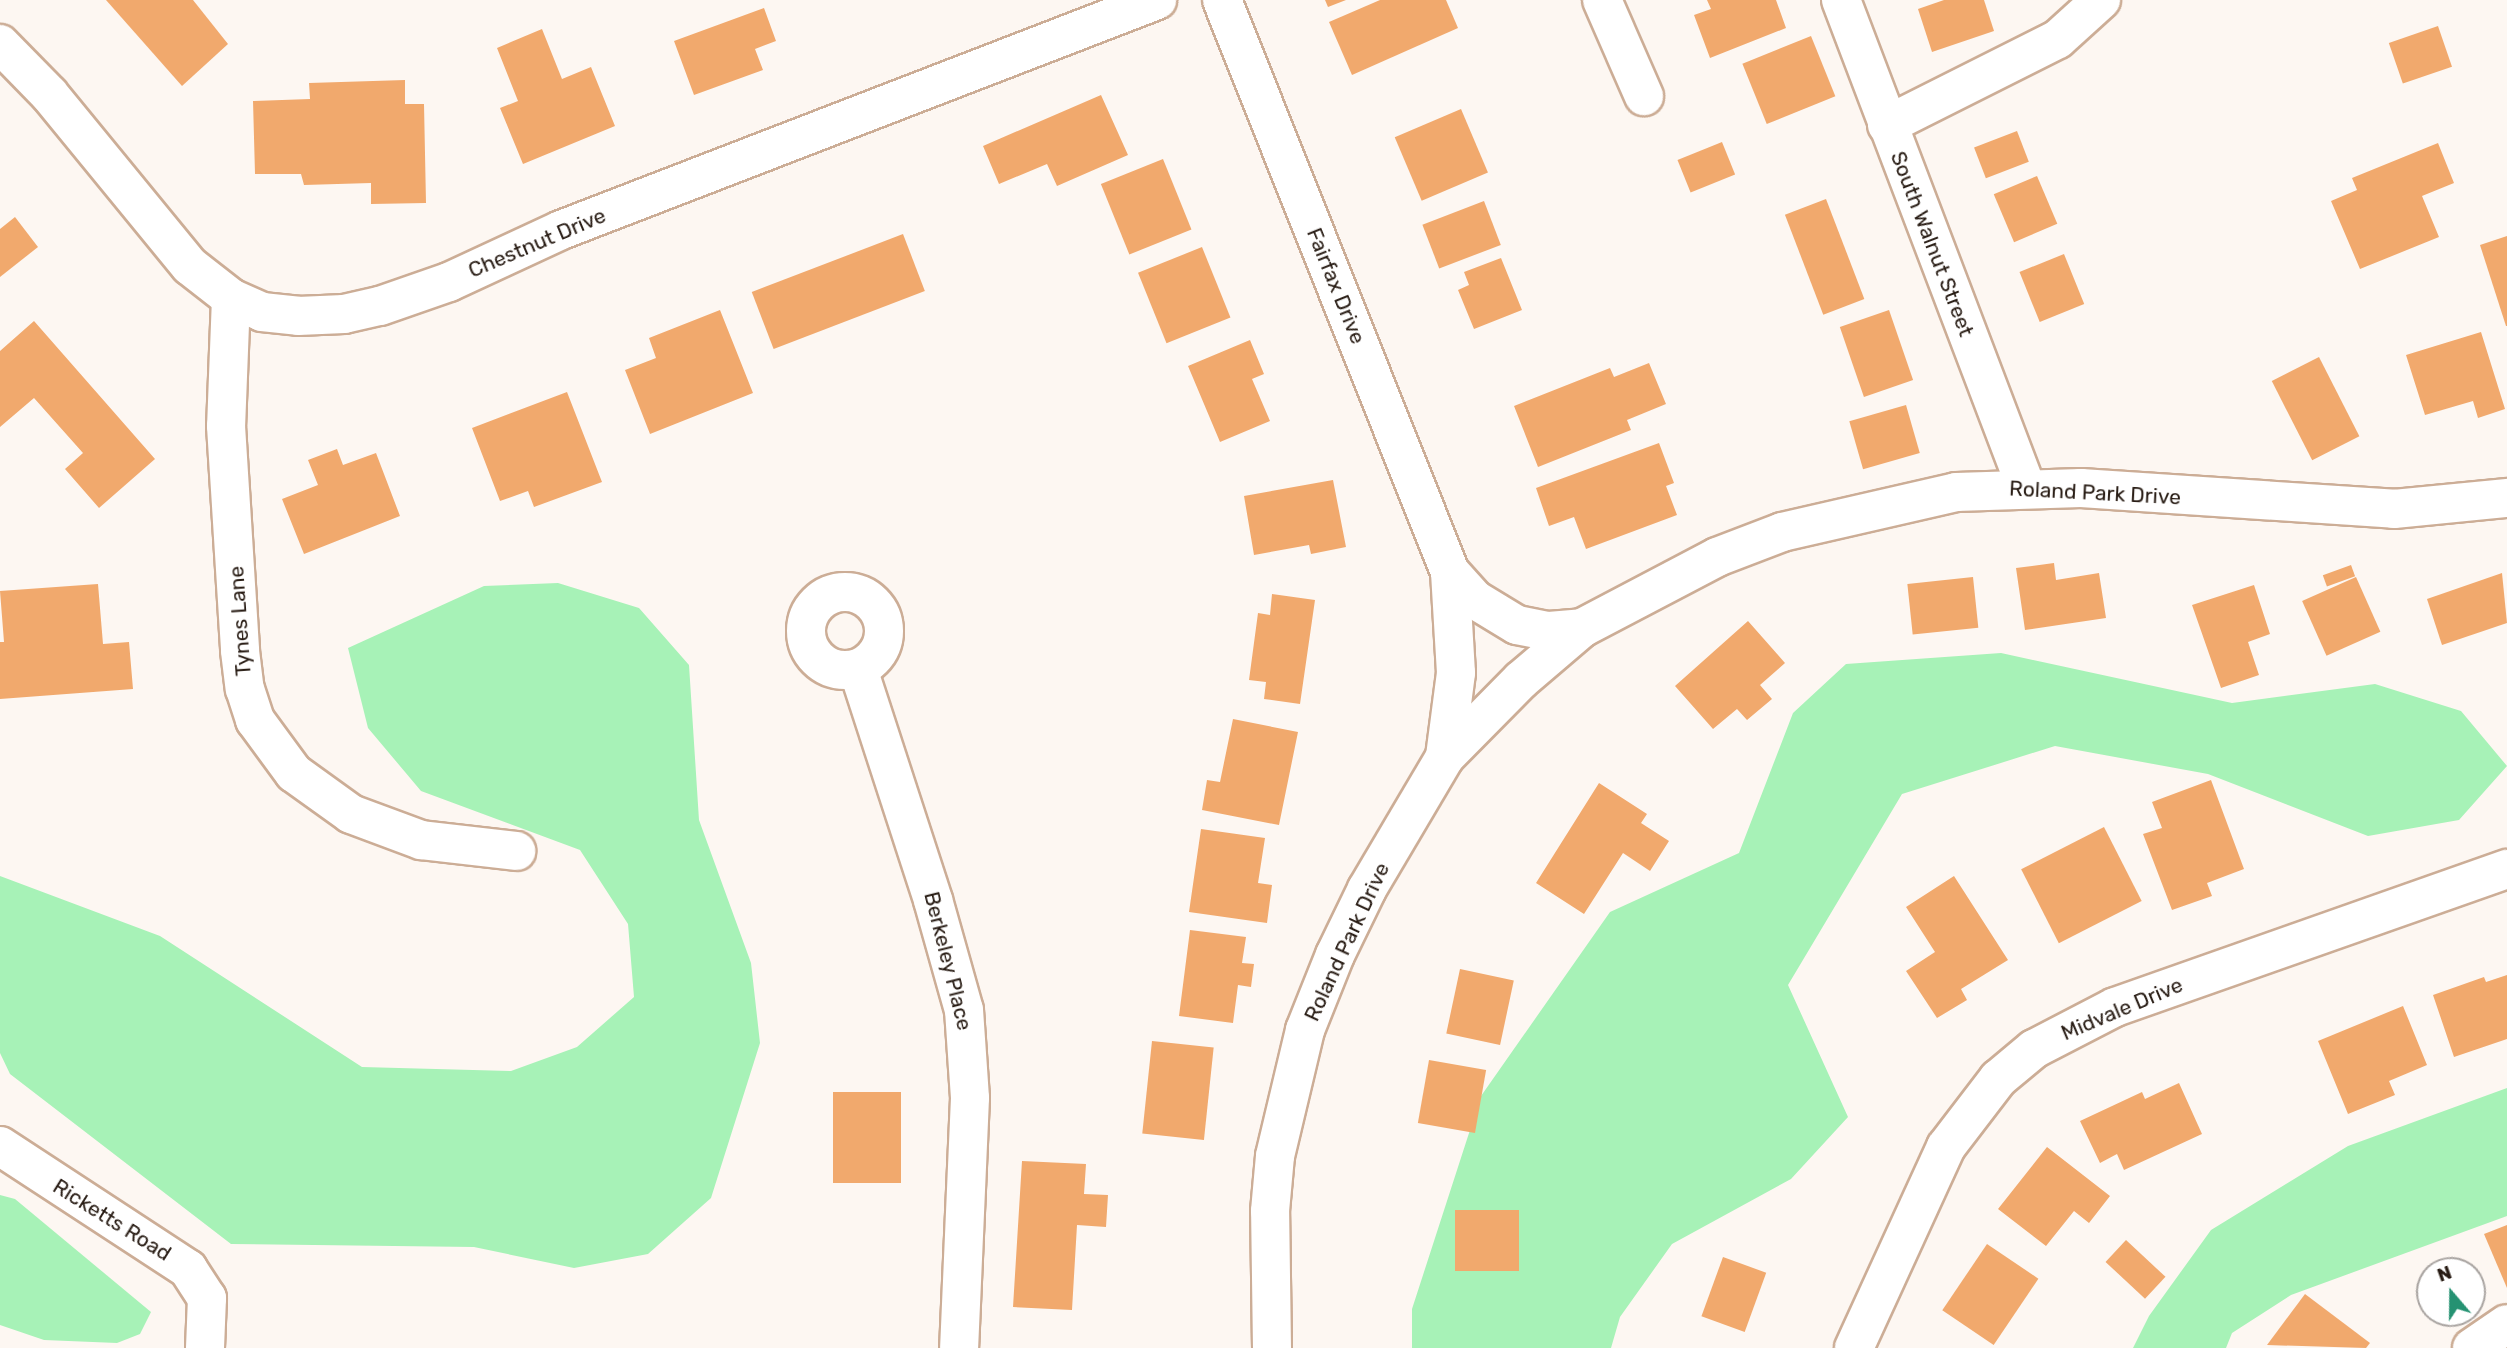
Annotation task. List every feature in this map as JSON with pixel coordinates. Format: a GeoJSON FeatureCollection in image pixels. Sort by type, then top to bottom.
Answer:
{"type":"FeatureCollection","features":[{"type":"Feature","properties":{"kind":"street","name":"Chestnut Drive"},"geometry":{"type":"LineString","coordinates":[[0,44],[49,94],[190,266],[231,298],[262,312],[298,316],[344,314],[380,306],[449,282],[561,230],[1157,0]]}},
{"type":"Feature","properties":{"kind":"street","name":"Fairfax Drive"},"geometry":{"type":"LineString","coordinates":[[1222,0],[1450,572]]}},
{"type":"Feature","properties":{"kind":"street"},"geometry":{"type":"LineString","coordinates":[[1602,0],[1644,96]]}},
{"type":"Feature","properties":{"kind":"street","name":"South Walnut Street"},"geometry":{"type":"LineString","coordinates":[[1841,0],[2026,487]]}},
{"type":"Feature","properties":{"kind":"street"},"geometry":{"type":"LineString","coordinates":[[1887,125],[2058,39],[2101,0]]}},
{"type":"Feature","properties":{"kind":"street","name":"Tynes Lane"},"geometry":{"type":"LineString","coordinates":[[231,298],[226,426],[240,651],[245,690],[256,720],[294,774],[351,814],[421,840],[516,851]]}},
{"type":"Feature","properties":{"kind":"street","name":"Roland Park Drive"},"geometry":{"type":"LineString","coordinates":[[1272,1348],[1270,1211],[1275,1156],[1306,1030],[1367,890],[1445,757],[1521,680],[1582,628],[1717,557],[1782,532],[1898,503],[2026,487],[2395,509],[2507,498]]}},
{"type":"Feature","properties":{"kind":"street","name":"Roland Park Drive"},"geometry":{"type":"LineString","coordinates":[[1450,572],[1474,599],[1517,625],[1549,631],[1582,628]]}},
{"type":"Feature","properties":{"kind":"street","name":"Roland Park Drive"},"geometry":{"type":"LineString","coordinates":[[1445,757],[1456,673],[1450,572]]}},
{"type":"Feature","properties":{"kind":"street","name":"Berkeley Place"},"geometry":{"type":"LineString","coordinates":[[858,669],[933,900],[964,1010],[970,1098],[959,1348]]}},
{"type":"Feature","properties":{"kind":"street","name":"Midvale Drive"},"geometry":{"type":"LineString","coordinates":[[1854,1348],[1945,1147],[1998,1079],[2034,1049],[2115,1007],[2507,869]]}},
{"type":"Feature","properties":{"kind":"street","name":"Ricketts Road"},"geometry":{"type":"LineString","coordinates":[[0,1146],[188,1269],[207,1298],[205,1348]]}},
{"type":"Feature","properties":{"kind":"street"},"geometry":{"type":"LineString","coordinates":[[2472,1348],[2507,1324]]}},
{"type":"Feature","properties":{"kind":"green space"},"geometry":{"type":"Polygon","coordinates":[[[558,583],[639,608],[689,665],[699,820],[751,963],[760,1043],[711,1198],[648,1254],[574,1268],[474,1247],[231,1244],[10,1074],[0,1053],[0,876],[160,936],[362,1067],[511,1071],[577,1047],[634,997],[628,924],[580,850],[421,791],[368,728],[348,648],[484,586],[558,583]]]}},
{"type":"Feature","properties":{"kind":"green space"},"geometry":{"type":"Polygon","coordinates":[[[2001,653],[2232,703],[2375,684],[2461,711],[2507,766],[2459,820],[2368,836],[2208,774],[2055,746],[1902,794],[1788,985],[1848,1117],[1791,1179],[1672,1244],[1620,1317],[1611,1348],[1412,1348],[1412,1309],[1481,1096],[1610,912],[1739,853],[1793,713],[1846,664],[2001,653]]]}},
{"type":"Feature","properties":{"kind":"green space"},"geometry":{"type":"Polygon","coordinates":[[[2507,1088],[2507,1216],[2291,1295],[2232,1333],[2226,1348],[2133,1348],[2149,1316],[2211,1230],[2348,1146],[2507,1088]]]}},
{"type":"Feature","properties":{"kind":"green space"},"geometry":{"type":"Polygon","coordinates":[[[0,1195],[15,1199],[151,1312],[140,1334],[117,1343],[44,1340],[0,1325],[0,1195]]]}},
{"type":"Feature","properties":{"kind":"building"},"geometry":{"type":"Polygon","coordinates":[[[106,0],[193,0],[228,44],[182,86],[106,0]]]}},
{"type":"Feature","properties":{"kind":"building"},"geometry":{"type":"Polygon","coordinates":[[[1325,0],[1346,0],[1328,7],[1325,0]]]}},
{"type":"Feature","properties":{"kind":"building"},"geometry":{"type":"Polygon","coordinates":[[[1380,0],[1446,0],[1458,28],[1352,75],[1329,22],[1380,0]]]}},
{"type":"Feature","properties":{"kind":"building"},"geometry":{"type":"Polygon","coordinates":[[[1707,0],[1776,0],[1786,28],[1710,58],[1694,15],[1711,9],[1707,0]]]}},
{"type":"Feature","properties":{"kind":"building"},"geometry":{"type":"Polygon","coordinates":[[[1944,0],[1984,0],[1994,31],[1932,52],[1918,9],[1944,0]]]}},
{"type":"Feature","properties":{"kind":"building"},"geometry":{"type":"Polygon","coordinates":[[[764,8],[776,41],[755,49],[763,70],[694,95],[674,41],[764,8]]]}},
{"type":"Feature","properties":{"kind":"building"},"geometry":{"type":"Polygon","coordinates":[[[2438,26],[2452,67],[2403,84],[2389,43],[2438,26]]]}},
{"type":"Feature","properties":{"kind":"building"},"geometry":{"type":"Polygon","coordinates":[[[542,29],[562,79],[591,67],[615,126],[523,164],[500,108],[518,101],[497,48],[542,29]]]}},
{"type":"Feature","properties":{"kind":"building"},"geometry":{"type":"Polygon","coordinates":[[[1811,36],[1835,96],[1767,124],[1742,64],[1811,36]]]}},
{"type":"Feature","properties":{"kind":"building"},"geometry":{"type":"Polygon","coordinates":[[[405,80],[405,104],[424,104],[426,203],[371,204],[371,183],[304,185],[301,174],[255,174],[253,101],[310,99],[309,83],[405,80]]]}},
{"type":"Feature","properties":{"kind":"building"},"geometry":{"type":"Polygon","coordinates":[[[1101,95],[1128,155],[1057,186],[1047,164],[999,184],[983,146],[1101,95]]]}},
{"type":"Feature","properties":{"kind":"building"},"geometry":{"type":"Polygon","coordinates":[[[1461,109],[1488,173],[1422,201],[1395,137],[1461,109]]]}},
{"type":"Feature","properties":{"kind":"building"},"geometry":{"type":"Polygon","coordinates":[[[2017,131],[2029,162],[1986,178],[1974,147],[2017,131]]]}},
{"type":"Feature","properties":{"kind":"building"},"geometry":{"type":"Polygon","coordinates":[[[1722,142],[1735,174],[1691,192],[1677,160],[1722,142]]]}},
{"type":"Feature","properties":{"kind":"building"},"geometry":{"type":"Polygon","coordinates":[[[2438,143],[2454,183],[2422,196],[2439,237],[2360,269],[2331,201],[2357,190],[2352,178],[2438,143]]]}},
{"type":"Feature","properties":{"kind":"building"},"geometry":{"type":"Polygon","coordinates":[[[1163,159],[1191,229],[1129,255],[1101,184],[1163,159]]]}},
{"type":"Feature","properties":{"kind":"building"},"geometry":{"type":"Polygon","coordinates":[[[2037,176],[2057,224],[2014,242],[1994,194],[2037,176]]]}},
{"type":"Feature","properties":{"kind":"building"},"geometry":{"type":"Polygon","coordinates":[[[1826,199],[1864,299],[1823,315],[1785,215],[1826,199]]]}},
{"type":"Feature","properties":{"kind":"building"},"geometry":{"type":"Polygon","coordinates":[[[1484,201],[1501,245],[1439,269],[1422,225],[1484,201]]]}},
{"type":"Feature","properties":{"kind":"building"},"geometry":{"type":"Polygon","coordinates":[[[15,217],[38,247],[0,277],[0,229],[15,217]]]}},
{"type":"Feature","properties":{"kind":"building"},"geometry":{"type":"Polygon","coordinates":[[[903,234],[925,291],[774,349],[752,292],[903,234]]]}},
{"type":"Feature","properties":{"kind":"building"},"geometry":{"type":"Polygon","coordinates":[[[2507,236],[2507,326],[2506,326],[2480,245],[2507,236]]]}},
{"type":"Feature","properties":{"kind":"building"},"geometry":{"type":"Polygon","coordinates":[[[1202,247],[1230,317],[1166,343],[1138,273],[1202,247]]]}},
{"type":"Feature","properties":{"kind":"building"},"geometry":{"type":"Polygon","coordinates":[[[2064,254],[2084,304],[2040,322],[2019,272],[2064,254]]]}},
{"type":"Feature","properties":{"kind":"building"},"geometry":{"type":"Polygon","coordinates":[[[1501,258],[1522,310],[1474,329],[1458,290],[1469,285],[1464,272],[1501,258]]]}},
{"type":"Feature","properties":{"kind":"building"},"geometry":{"type":"Polygon","coordinates":[[[720,310],[753,393],[650,434],[625,370],[656,358],[649,338],[720,310]]]}},
{"type":"Feature","properties":{"kind":"building"},"geometry":{"type":"Polygon","coordinates":[[[1889,310],[1913,380],[1864,397],[1840,327],[1889,310]]]}},
{"type":"Feature","properties":{"kind":"building"},"geometry":{"type":"Polygon","coordinates":[[[34,321],[155,459],[99,508],[65,469],[83,453],[34,398],[0,427],[0,351],[34,321]]]}},
{"type":"Feature","properties":{"kind":"building"},"geometry":{"type":"Polygon","coordinates":[[[2481,332],[2505,409],[2478,418],[2473,401],[2425,415],[2406,355],[2481,332]]]}},
{"type":"Feature","properties":{"kind":"building"},"geometry":{"type":"Polygon","coordinates":[[[1250,340],[1264,374],[1252,379],[1270,421],[1220,442],[1188,366],[1250,340]]]}},
{"type":"Feature","properties":{"kind":"building"},"geometry":{"type":"Polygon","coordinates":[[[2319,357],[2359,436],[2312,460],[2272,381],[2319,357]]]}},
{"type":"Feature","properties":{"kind":"building"},"geometry":{"type":"Polygon","coordinates":[[[1649,363],[1666,404],[1627,420],[1631,430],[1538,467],[1514,406],[1610,368],[1614,377],[1649,363]]]}},
{"type":"Feature","properties":{"kind":"building"},"geometry":{"type":"Polygon","coordinates":[[[567,392],[602,482],[534,507],[528,491],[500,501],[472,428],[567,392]]]}},
{"type":"Feature","properties":{"kind":"building"},"geometry":{"type":"Polygon","coordinates":[[[1906,405],[1920,453],[1863,469],[1849,421],[1906,405]]]}},
{"type":"Feature","properties":{"kind":"building"},"geometry":{"type":"Polygon","coordinates":[[[1659,443],[1674,483],[1666,486],[1677,515],[1586,549],[1574,517],[1549,526],[1536,488],[1659,443]]]}},
{"type":"Feature","properties":{"kind":"building"},"geometry":{"type":"Polygon","coordinates":[[[337,449],[343,465],[376,453],[400,516],[304,554],[282,499],[318,485],[308,460],[337,449]]]}},
{"type":"Feature","properties":{"kind":"building"},"geometry":{"type":"Polygon","coordinates":[[[1333,480],[1346,547],[1311,554],[1309,545],[1254,555],[1244,496],[1333,480]]]}},
{"type":"Feature","properties":{"kind":"building"},"geometry":{"type":"Polygon","coordinates":[[[2054,563],[2056,580],[2099,573],[2106,618],[2025,630],[2016,568],[2054,563]]]}},
{"type":"Feature","properties":{"kind":"building"},"geometry":{"type":"Polygon","coordinates":[[[2351,565],[2355,576],[2327,587],[2323,575],[2351,565]]]}},
{"type":"Feature","properties":{"kind":"building"},"geometry":{"type":"Polygon","coordinates":[[[2502,573],[2507,623],[2442,645],[2427,599],[2502,573]]]}},
{"type":"Feature","properties":{"kind":"building"},"geometry":{"type":"Polygon","coordinates":[[[1973,577],[1978,628],[1913,635],[1907,584],[1973,577]]]}},
{"type":"Feature","properties":{"kind":"building"},"geometry":{"type":"Polygon","coordinates":[[[2356,577],[2380,632],[2327,656],[2302,601],[2356,577]]]}},
{"type":"Feature","properties":{"kind":"building"},"geometry":{"type":"Polygon","coordinates":[[[98,584],[103,644],[129,642],[133,689],[0,699],[0,642],[4,642],[0,591],[98,584]]]}},
{"type":"Feature","properties":{"kind":"building"},"geometry":{"type":"Polygon","coordinates":[[[2254,585],[2270,634],[2248,642],[2259,675],[2221,688],[2192,605],[2254,585]]]}},
{"type":"Feature","properties":{"kind":"building"},"geometry":{"type":"Polygon","coordinates":[[[1272,594],[1315,600],[1300,704],[1264,699],[1266,682],[1249,680],[1258,613],[1270,615],[1272,594]]]}},
{"type":"Feature","properties":{"kind":"building"},"geometry":{"type":"Polygon","coordinates":[[[1748,621],[1785,663],[1760,685],[1772,699],[1747,720],[1737,709],[1713,729],[1675,686],[1748,621]]]}},
{"type":"Feature","properties":{"kind":"building"},"geometry":{"type":"Polygon","coordinates":[[[1233,719],[1298,732],[1279,825],[1202,810],[1207,780],[1220,782],[1233,719]]]}},
{"type":"Feature","properties":{"kind":"building"},"geometry":{"type":"Polygon","coordinates":[[[2211,780],[2244,869],[2207,883],[2212,896],[2172,910],[2143,834],[2162,828],[2152,802],[2211,780]]]}},
{"type":"Feature","properties":{"kind":"building"},"geometry":{"type":"Polygon","coordinates":[[[1599,783],[1647,814],[1641,823],[1669,841],[1650,871],[1623,853],[1584,914],[1536,883],[1599,783]]]}},
{"type":"Feature","properties":{"kind":"building"},"geometry":{"type":"Polygon","coordinates":[[[2104,827],[2142,901],[2059,943],[2021,869],[2104,827]]]}},
{"type":"Feature","properties":{"kind":"building"},"geometry":{"type":"Polygon","coordinates":[[[1201,829],[1265,838],[1258,883],[1272,885],[1267,923],[1189,912],[1201,829]]]}},
{"type":"Feature","properties":{"kind":"building"},"geometry":{"type":"Polygon","coordinates":[[[1954,876],[2008,960],[1961,989],[1967,1000],[1937,1018],[1906,971],[1935,952],[1906,907],[1954,876]]]}},
{"type":"Feature","properties":{"kind":"building"},"geometry":{"type":"Polygon","coordinates":[[[1190,930],[1246,937],[1242,963],[1254,964],[1251,987],[1238,985],[1233,1023],[1179,1016],[1190,930]]]}},
{"type":"Feature","properties":{"kind":"building"},"geometry":{"type":"Polygon","coordinates":[[[1460,969],[1514,980],[1500,1045],[1446,1034],[1460,969]]]}},
{"type":"Feature","properties":{"kind":"building"},"geometry":{"type":"Polygon","coordinates":[[[2507,975],[2507,1039],[2454,1057],[2433,995],[2484,977],[2486,982],[2507,975]]]}},
{"type":"Feature","properties":{"kind":"building"},"geometry":{"type":"Polygon","coordinates":[[[2403,1006],[2427,1065],[2389,1081],[2395,1095],[2348,1114],[2318,1041],[2403,1006]]]}},
{"type":"Feature","properties":{"kind":"building"},"geometry":{"type":"Polygon","coordinates":[[[1152,1041],[1214,1047],[1204,1140],[1142,1133],[1152,1041]]]}},
{"type":"Feature","properties":{"kind":"building"},"geometry":{"type":"Polygon","coordinates":[[[1429,1060],[1486,1070],[1475,1133],[1418,1123],[1429,1060]]]}},
{"type":"Feature","properties":{"kind":"building"},"geometry":{"type":"Polygon","coordinates":[[[2179,1083],[2202,1134],[2124,1170],[2117,1154],[2100,1163],[2080,1121],[2142,1092],[2145,1099],[2179,1083]]]}},
{"type":"Feature","properties":{"kind":"building"},"geometry":{"type":"Polygon","coordinates":[[[833,1092],[901,1092],[901,1183],[833,1183],[833,1092]]]}},
{"type":"Feature","properties":{"kind":"building"},"geometry":{"type":"Polygon","coordinates":[[[2047,1147],[2110,1196],[2089,1223],[2074,1211],[2046,1246],[1998,1209],[2047,1147]]]}},
{"type":"Feature","properties":{"kind":"building"},"geometry":{"type":"Polygon","coordinates":[[[1022,1161],[1086,1164],[1084,1194],[1108,1195],[1106,1227],[1077,1225],[1072,1310],[1013,1307],[1022,1161]]]}},
{"type":"Feature","properties":{"kind":"building"},"geometry":{"type":"Polygon","coordinates":[[[1455,1210],[1519,1210],[1519,1271],[1455,1271],[1455,1210]]]}},
{"type":"Feature","properties":{"kind":"building"},"geometry":{"type":"Polygon","coordinates":[[[2507,1225],[2507,1288],[2484,1234],[2507,1225]]]}},
{"type":"Feature","properties":{"kind":"building"},"geometry":{"type":"Polygon","coordinates":[[[2126,1240],[2165,1277],[2145,1299],[2106,1262],[2126,1240]]]}},
{"type":"Feature","properties":{"kind":"building"},"geometry":{"type":"Polygon","coordinates":[[[1987,1244],[2038,1279],[1994,1345],[1942,1310],[1987,1244]]]}},
{"type":"Feature","properties":{"kind":"building"},"geometry":{"type":"Polygon","coordinates":[[[1723,1257],[1766,1273],[1745,1332],[1701,1316],[1723,1257]]]}},
{"type":"Feature","properties":{"kind":"building"},"geometry":{"type":"Polygon","coordinates":[[[2305,1294],[2370,1343],[2366,1348],[2267,1345],[2305,1294]]]}}]}
